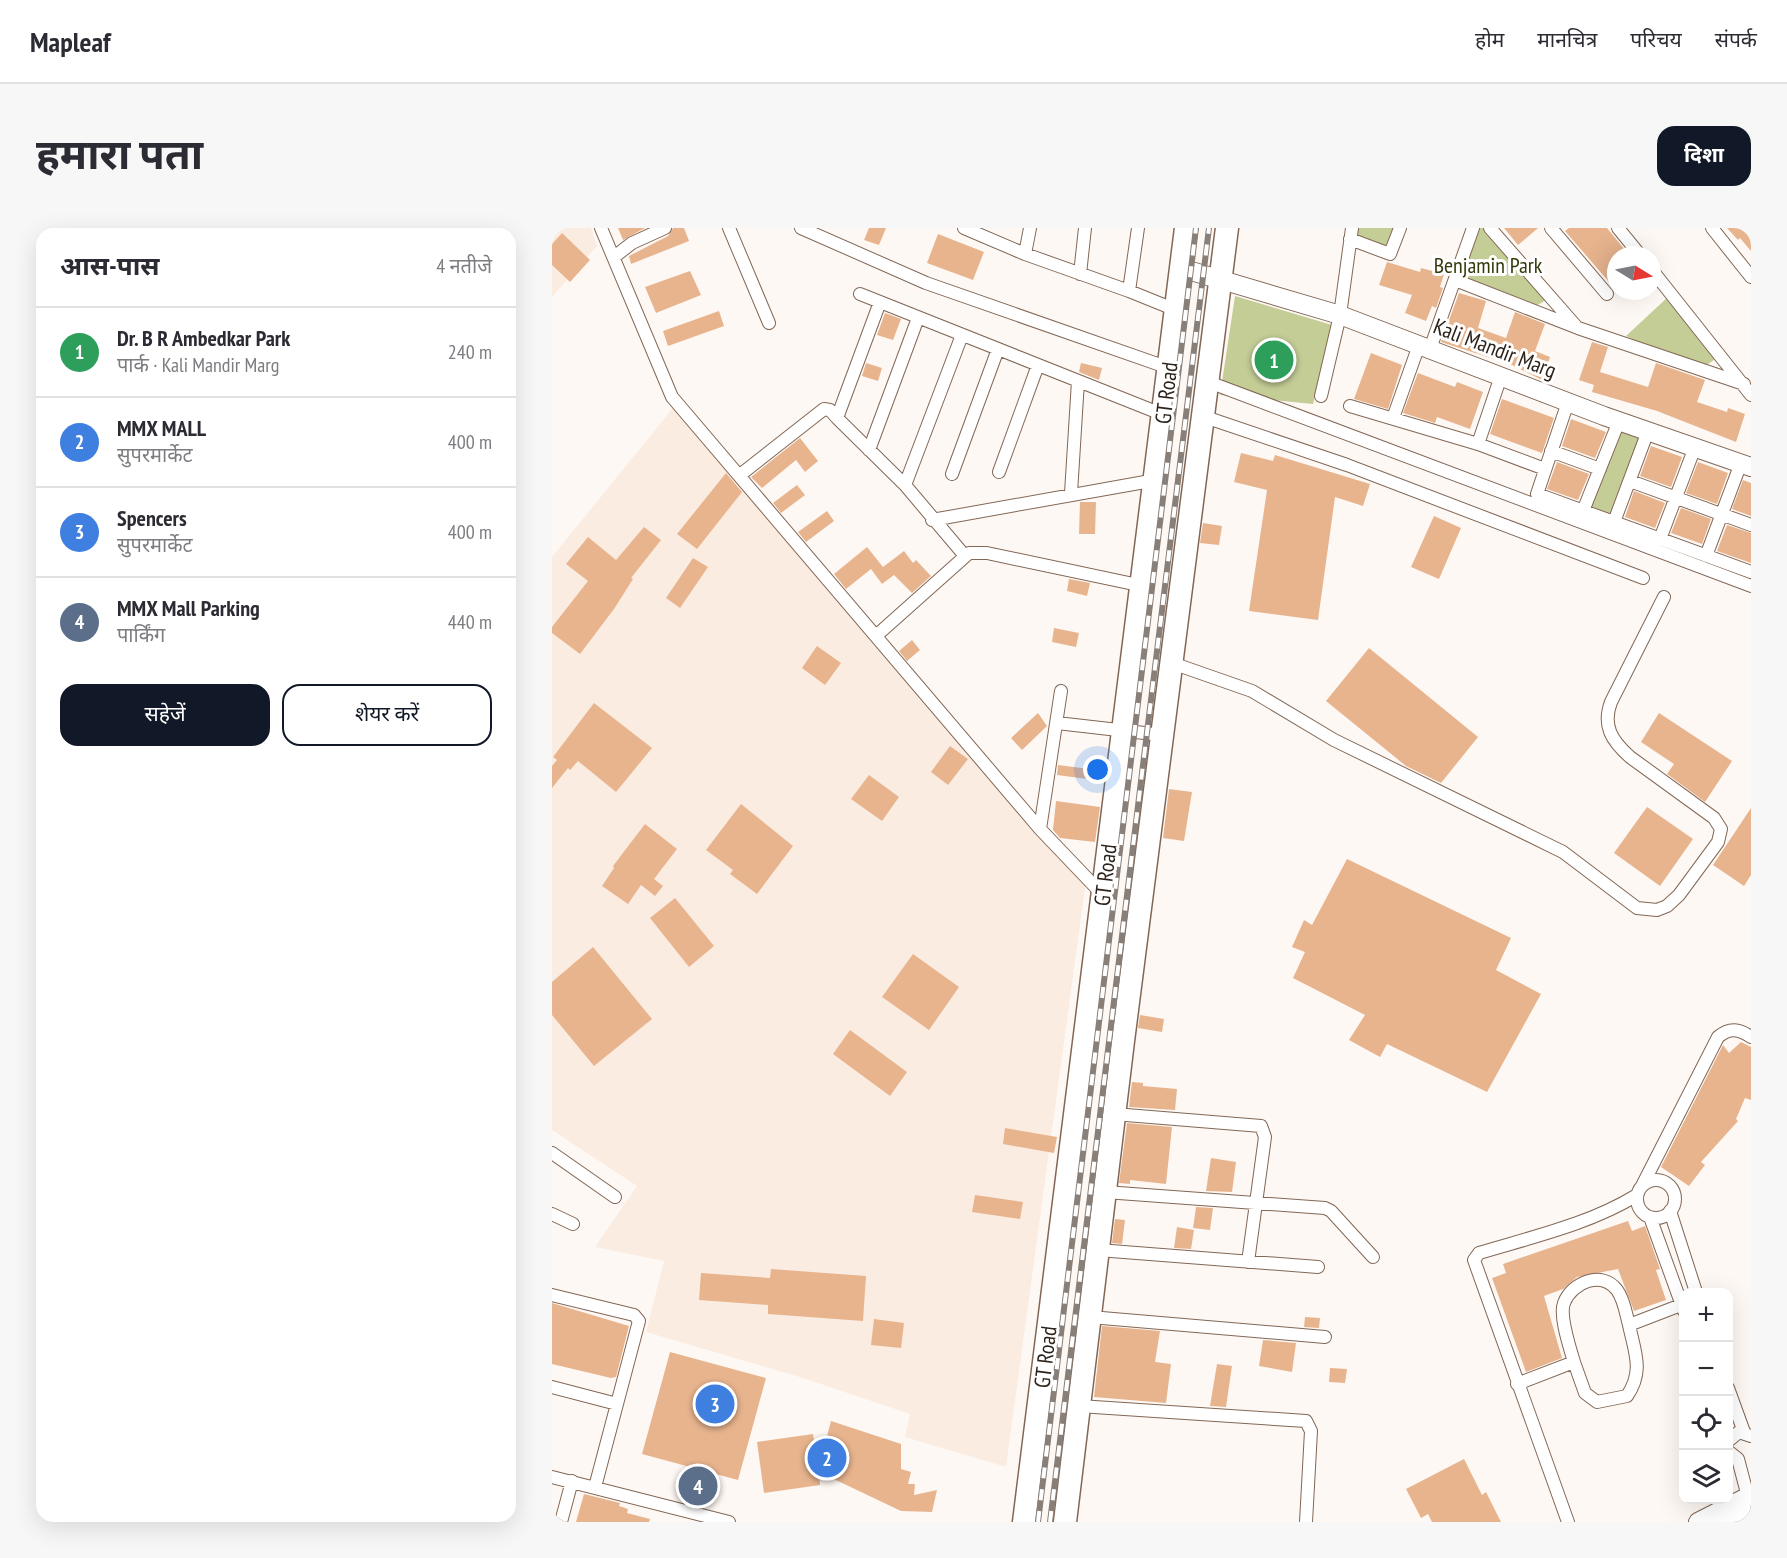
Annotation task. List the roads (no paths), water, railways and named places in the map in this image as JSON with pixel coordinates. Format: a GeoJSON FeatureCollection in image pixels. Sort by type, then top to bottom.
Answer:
{"type":"FeatureCollection","features":[{"type":"Feature","properties":{"kind":"highway","name":"GT Road"},"geometry":{"type":"LineString","coordinates":[[1024,1522],[1143,586],[1186,228]]}},
{"type":"Feature","properties":{"kind":"highway","name":"GT Road"},"geometry":{"type":"LineString","coordinates":[[1065,1522],[1114,1114],[1227,228]]}},
{"type":"Feature","properties":{"kind":"street"},"geometry":{"type":"LineString","coordinates":[[601,228],[672,397],[1041,829],[1103,894]]}},
{"type":"Feature","properties":{"kind":"street"},"geometry":{"type":"LineString","coordinates":[[614,257],[632,243],[665,228]]}},
{"type":"Feature","properties":{"kind":"street"},"geometry":{"type":"LineString","coordinates":[[729,228],[770,323]]}},
{"type":"Feature","properties":{"kind":"street"},"geometry":{"type":"LineString","coordinates":[[801,228],[926,283],[1169,368]]}},
{"type":"Feature","properties":{"kind":"street"},"geometry":{"type":"LineString","coordinates":[[964,228],[1026,254],[1176,310]]}},
{"type":"Feature","properties":{"kind":"street"},"geometry":{"type":"LineString","coordinates":[[1026,254],[1030,228]]}},
{"type":"Feature","properties":{"kind":"street"},"geometry":{"type":"LineString","coordinates":[[1080,274],[1085,228]]}},
{"type":"Feature","properties":{"kind":"street"},"geometry":{"type":"LineString","coordinates":[[1129,291],[1138,228]]}},
{"type":"Feature","properties":{"kind":"street"},"geometry":{"type":"LineString","coordinates":[[1321,396],[1340,315],[1351,233],[1390,254],[1400,228]]}},
{"type":"Feature","properties":{"kind":"street"},"geometry":{"type":"LineString","coordinates":[[1393,418],[1455,280],[1473,228]]}},
{"type":"Feature","properties":{"kind":"street"},"geometry":{"type":"LineString","coordinates":[[1490,228],[1578,328]]}},
{"type":"Feature","properties":{"kind":"street"},"geometry":{"type":"LineString","coordinates":[[1551,228],[1607,294]]}},
{"type":"Feature","properties":{"kind":"street"},"geometry":{"type":"LineString","coordinates":[[1622,228],[1634,246]]}},
{"type":"Feature","properties":{"kind":"street"},"geometry":{"type":"LineString","coordinates":[[1712,228],[1750,272]]}},
{"type":"Feature","properties":{"kind":"street","name":"Kali Mandir Marg"},"geometry":{"type":"LineString","coordinates":[[1181,268],[1340,315],[1619,421],[1746,465]]}},
{"type":"Feature","properties":{"kind":"street"},"geometry":{"type":"LineString","coordinates":[[1455,280],[1747,390]]}},
{"type":"Feature","properties":{"kind":"street"},"geometry":{"type":"LineString","coordinates":[[1661,281],[1747,390]]}},
{"type":"Feature","properties":{"kind":"street"},"geometry":{"type":"LineString","coordinates":[[860,294],[1164,415]]}},
{"type":"Feature","properties":{"kind":"street"},"geometry":{"type":"LineString","coordinates":[[837,418],[880,302]]}},
{"type":"Feature","properties":{"kind":"street"},"geometry":{"type":"LineString","coordinates":[[869,450],[918,318]]}},
{"type":"Feature","properties":{"kind":"street"},"geometry":{"type":"LineString","coordinates":[[906,485],[962,335]]}},
{"type":"Feature","properties":{"kind":"street"},"geometry":{"type":"LineString","coordinates":[[952,474],[998,349]]}},
{"type":"Feature","properties":{"kind":"street"},"geometry":{"type":"LineString","coordinates":[[999,472],[1038,365]]}},
{"type":"Feature","properties":{"kind":"street"},"geometry":{"type":"LineString","coordinates":[[1478,444],[1501,376]]}},
{"type":"Feature","properties":{"kind":"street"},"geometry":{"type":"LineString","coordinates":[[1071,493],[1078,381]]}},
{"type":"Feature","properties":{"kind":"street"},"geometry":{"type":"LineString","coordinates":[[1206,381],[1751,586]]}},
{"type":"Feature","properties":{"kind":"street"},"geometry":{"type":"LineString","coordinates":[[1568,402],[1537,494],[1751,572]]}},
{"type":"Feature","properties":{"kind":"street"},"geometry":{"type":"LineString","coordinates":[[1350,406],[1478,444],[1545,470]]}},
{"type":"Feature","properties":{"kind":"street"},"geometry":{"type":"LineString","coordinates":[[740,474],[824,410],[830,410],[906,485],[932,520],[965,556]]}},
{"type":"Feature","properties":{"kind":"street"},"geometry":{"type":"LineString","coordinates":[[1202,416],[1347,465],[1643,578]]}},
{"type":"Feature","properties":{"kind":"street"},"geometry":{"type":"LineString","coordinates":[[1583,511],[1619,421]]}},
{"type":"Feature","properties":{"kind":"street"},"geometry":{"type":"LineString","coordinates":[[1614,522],[1648,431]]}},
{"type":"Feature","properties":{"kind":"street"},"geometry":{"type":"LineString","coordinates":[[1660,539],[1695,447]]}},
{"type":"Feature","properties":{"kind":"street"},"geometry":{"type":"LineString","coordinates":[[1551,451],[1600,469]]}},
{"type":"Feature","properties":{"kind":"street"},"geometry":{"type":"LineString","coordinates":[[1706,556],[1722,514],[1746,465]]}},
{"type":"Feature","properties":{"kind":"street"},"geometry":{"type":"LineString","coordinates":[[932,520],[994,510],[1071,493],[1156,480]]}},
{"type":"Feature","properties":{"kind":"street"},"geometry":{"type":"LineString","coordinates":[[1630,481],[1751,525]]}},
{"type":"Feature","properties":{"kind":"street"},"geometry":{"type":"LineString","coordinates":[[877,635],[969,553],[987,553],[1143,586]]}},
{"type":"Feature","properties":{"kind":"street"},"geometry":{"type":"LineString","coordinates":[[1172,663],[1252,691],[1334,740],[1563,852],[1637,908],[1657,910],[1667,906],[1679,895],[1718,842],[1722,829],[1714,818],[1630,757],[1618,746],[1609,732],[1607,716],[1611,702],[1664,597]]}},
{"type":"Feature","properties":{"kind":"street"},"geometry":{"type":"LineString","coordinates":[[1041,829],[1061,691]]}},
{"type":"Feature","properties":{"kind":"street"},"geometry":{"type":"LineString","coordinates":[[1057,723],[1162,735]]}},
{"type":"Feature","properties":{"kind":"street"},"geometry":{"type":"LineString","coordinates":[[1679,1299],[1650,1217],[1638,1207],[1640,1189],[1718,1037],[1725,1031],[1736,1029],[1751,1037]]}},
{"type":"Feature","properties":{"kind":"street"},"geometry":{"type":"LineString","coordinates":[[1114,1114],[1261,1126],[1265,1137],[1248,1262]]}},
{"type":"Feature","properties":{"kind":"street"},"geometry":{"type":"LineString","coordinates":[[552,1153],[615,1197]]}},
{"type":"Feature","properties":{"kind":"street"},"geometry":{"type":"LineString","coordinates":[[1568,1522],[1516,1384],[1475,1264],[1476,1256],[1618,1206],[1640,1189],[1661,1180],[1671,1187],[1675,1199],[1670,1211],[1660,1217],[1650,1217]]}},
{"type":"Feature","properties":{"kind":"street"},"geometry":{"type":"LineString","coordinates":[[1105,1192],[1317,1207],[1331,1211],[1373,1257]]}},
{"type":"Feature","properties":{"kind":"street"},"geometry":{"type":"LineString","coordinates":[[1670,1211],[1694,1288]]}},
{"type":"Feature","properties":{"kind":"street"},"geometry":{"type":"LineString","coordinates":[[552,1214],[573,1224]]}},
{"type":"Feature","properties":{"kind":"street"},"geometry":{"type":"LineString","coordinates":[[1098,1250],[1318,1267]]}},
{"type":"Feature","properties":{"kind":"street"},"geometry":{"type":"LineString","coordinates":[[1589,1280],[1604,1280],[1617,1288],[1629,1325],[1637,1362],[1637,1382],[1627,1396],[1597,1402],[1585,1393],[1574,1362],[1565,1329],[1563,1304],[1573,1289],[1589,1280]]}},
{"type":"Feature","properties":{"kind":"street"},"geometry":{"type":"LineString","coordinates":[[552,1295],[637,1317],[639,1325],[595,1487]]}},
{"type":"Feature","properties":{"kind":"street"},"geometry":{"type":"LineString","coordinates":[[1629,1325],[1679,1309]]}},
{"type":"Feature","properties":{"kind":"street"},"geometry":{"type":"LineString","coordinates":[[1090,1317],[1325,1337]]}},
{"type":"Feature","properties":{"kind":"street"},"geometry":{"type":"LineString","coordinates":[[1516,1384],[1574,1362]]}},
{"type":"Feature","properties":{"kind":"street"},"geometry":{"type":"LineString","coordinates":[[552,1387],[617,1404]]}},
{"type":"Feature","properties":{"kind":"street"},"geometry":{"type":"LineString","coordinates":[[1731,1396],[1747,1434]]}},
{"type":"Feature","properties":{"kind":"street"},"geometry":{"type":"LineString","coordinates":[[1079,1406],[1306,1421],[1311,1431],[1306,1522]]}},
{"type":"Feature","properties":{"kind":"street"},"geometry":{"type":"LineString","coordinates":[[1750,1501],[1733,1455],[1751,1456]]}},
{"type":"Feature","properties":{"kind":"street"},"geometry":{"type":"LineString","coordinates":[[552,1477],[729,1522]]}},
{"type":"Feature","properties":{"kind":"street"},"geometry":{"type":"LineString","coordinates":[[561,1522],[572,1481]]}},
{"type":"Feature","properties":{"kind":"street"},"geometry":{"type":"LineString","coordinates":[[1698,1522],[1750,1501]]}},
{"type":"Feature","properties":{"kind":"street"},"geometry":{"type":"LineString","coordinates":[[1727,1522],[1750,1501]]}},
{"type":"Feature","properties":{"kind":"railway"},"geometry":{"type":"LineString","coordinates":[[1038,1522],[1196,228]]}},
{"type":"Feature","properties":{"kind":"railway"},"geometry":{"type":"LineString","coordinates":[[1050,1522],[1209,228]]}},
{"type":"Feature","properties":{"kind":"place","name":"Dr. B R Ambedkar Park"},"geometry":{"type":"Point","coordinates":[1274,360]}},
{"type":"Feature","properties":{"kind":"place","name":"Spencers"},"geometry":{"type":"Point","coordinates":[715,1404]}},
{"type":"Feature","properties":{"kind":"place","name":"MMX MALL"},"geometry":{"type":"Point","coordinates":[827,1458]}},
{"type":"Feature","properties":{"kind":"place","name":"MMX Mall Parking"},"geometry":{"type":"Point","coordinates":[698,1486]}},
{"type":"Feature","properties":{"kind":"park label","name":"Benjamin Park"},"geometry":{"type":"Point","coordinates":[1488,265]}}]}
